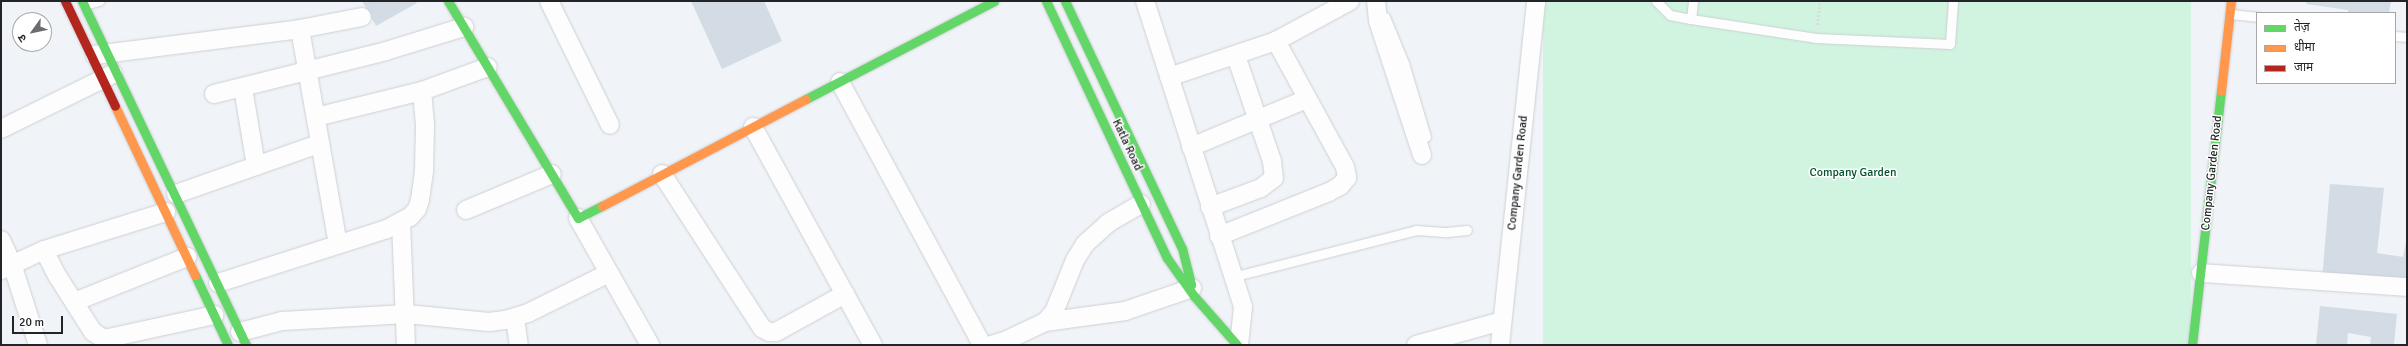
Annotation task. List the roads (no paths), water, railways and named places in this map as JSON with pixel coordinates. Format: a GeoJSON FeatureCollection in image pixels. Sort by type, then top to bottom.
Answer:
{"type":"FeatureCollection","features":[{"type":"Feature","properties":{"kind":"street"},"geometry":{"type":"LineString","coordinates":[[448,1],[578,218],[648,344]]}},
{"type":"Feature","properties":{"kind":"street"},"geometry":{"type":"LineString","coordinates":[[549,1],[610,124]]}},
{"type":"Feature","properties":{"kind":"street"},"geometry":{"type":"LineString","coordinates":[[578,218],[994,1]]}},
{"type":"Feature","properties":{"kind":"street","name":"Katla Road"},"geometry":{"type":"LineString","coordinates":[[1046,1],[1167,258],[1192,291],[1238,345]]}},
{"type":"Feature","properties":{"kind":"street","name":"Katla Road"},"geometry":{"type":"LineString","coordinates":[[1065,1],[1182,248],[1192,291]]}},
{"type":"Feature","properties":{"kind":"street"},"geometry":{"type":"LineString","coordinates":[[1145,1],[1232,277],[1243,307],[1238,345]]}},
{"type":"Feature","properties":{"kind":"street"},"geometry":{"type":"LineString","coordinates":[[1169,77],[1236,56],[1276,41],[1350,1]]}},
{"type":"Feature","properties":{"kind":"street"},"geometry":{"type":"LineString","coordinates":[[1377,1],[1378,21],[1422,155]]}},
{"type":"Feature","properties":{"kind":"street","name":"Company Garden Road"},"geometry":{"type":"LineString","coordinates":[[1500,345],[1536,1]]}},
{"type":"Feature","properties":{"kind":"street","name":"Company Garden Road"},"geometry":{"type":"LineString","coordinates":[[2192,345],[2231,1]]}},
{"type":"Feature","properties":{"kind":"street"},"geometry":{"type":"LineString","coordinates":[[83,3],[100,54],[166,212],[228,345]]}},
{"type":"Feature","properties":{"kind":"street"},"geometry":{"type":"LineString","coordinates":[[67,5],[100,54],[110,75],[176,194],[243,338],[282,321],[407,314],[489,322],[515,318],[609,273]]}},
{"type":"Feature","properties":{"kind":"street"},"geometry":{"type":"LineString","coordinates":[[100,54],[300,29],[362,17]]}},
{"type":"Feature","properties":{"kind":"street"},"geometry":{"type":"LineString","coordinates":[[214,94],[243,88],[464,27]]}},
{"type":"Feature","properties":{"kind":"street"},"geometry":{"type":"LineString","coordinates":[[300,29],[306,71],[316,117],[319,144],[338,244]]}},
{"type":"Feature","properties":{"kind":"street"},"geometry":{"type":"LineString","coordinates":[[1219,236],[1329,192],[1340,186],[1347,178],[1346,167],[1276,41]]}},
{"type":"Feature","properties":{"kind":"street"},"geometry":{"type":"LineString","coordinates":[[1210,207],[1261,188],[1274,178],[1275,171],[1236,56]]}},
{"type":"Feature","properties":{"kind":"street"},"geometry":{"type":"LineString","coordinates":[[316,117],[422,91],[488,67]]}},
{"type":"Feature","properties":{"kind":"street"},"geometry":{"type":"LineString","coordinates":[[1,129],[110,75]]}},
{"type":"Feature","properties":{"kind":"street"},"geometry":{"type":"LineString","coordinates":[[840,82],[982,345]]}},
{"type":"Feature","properties":{"kind":"street"},"geometry":{"type":"LineString","coordinates":[[243,88],[256,166]]}},
{"type":"Feature","properties":{"kind":"street"},"geometry":{"type":"LineString","coordinates":[[218,284],[401,222],[417,210],[422,190],[425,138],[422,91]]}},
{"type":"Feature","properties":{"kind":"street"},"geometry":{"type":"LineString","coordinates":[[1191,147],[1307,99]]}},
{"type":"Feature","properties":{"kind":"street"},"geometry":{"type":"LineString","coordinates":[[753,127],[873,345]]}},
{"type":"Feature","properties":{"kind":"street"},"geometry":{"type":"LineString","coordinates":[[176,194],[319,144]]}},
{"type":"Feature","properties":{"kind":"street"},"geometry":{"type":"LineString","coordinates":[[1130,179],[1146,172]]}},
{"type":"Feature","properties":{"kind":"street"},"geometry":{"type":"LineString","coordinates":[[466,210],[552,174]]}},
{"type":"Feature","properties":{"kind":"street"},"geometry":{"type":"LineString","coordinates":[[662,174],[762,328],[768,332],[776,332],[845,294]]}},
{"type":"Feature","properties":{"kind":"street"},"geometry":{"type":"LineString","coordinates":[[1045,322],[1054,312],[1075,260],[1085,244],[1108,223],[1141,204]]}},
{"type":"Feature","properties":{"kind":"street"},"geometry":{"type":"LineString","coordinates":[[6,267],[44,250],[166,212]]}},
{"type":"Feature","properties":{"kind":"street"},"geometry":{"type":"LineString","coordinates":[[401,222],[407,314],[406,345]]}},
{"type":"Feature","properties":{"kind":"street"},"geometry":{"type":"LineString","coordinates":[[1,240],[6,267],[38,345]]}},
{"type":"Feature","properties":{"kind":"street"},"geometry":{"type":"LineString","coordinates":[[44,250],[58,277],[93,332],[104,339],[214,314]]}},
{"type":"Feature","properties":{"kind":"street"},"geometry":{"type":"LineString","coordinates":[[74,302],[187,257]]}},
{"type":"Feature","properties":{"kind":"street"},"geometry":{"type":"LineString","coordinates":[[2201,273],[2407,287]]}},
{"type":"Feature","properties":{"kind":"street"},"geometry":{"type":"LineString","coordinates":[[1001,344],[1045,322],[1125,311],[1192,291]]}},
{"type":"Feature","properties":{"kind":"street"},"geometry":{"type":"LineString","coordinates":[[515,318],[519,345]]}},
{"type":"Feature","properties":{"kind":"street"},"geometry":{"type":"LineString","coordinates":[[1416,345],[1502,321]]}},
{"type":"Feature","properties":{"kind":"lane"},"geometry":{"type":"LineString","coordinates":[[67,5],[99,1]]}},
{"type":"Feature","properties":{"kind":"lane"},"geometry":{"type":"LineString","coordinates":[[1377,1],[1404,63],[1426,137]]}},
{"type":"Feature","properties":{"kind":"lane"},"geometry":{"type":"LineString","coordinates":[[1656,1],[1670,15],[1816,38],[1950,44],[1953,1]]}},
{"type":"Feature","properties":{"kind":"lane"},"geometry":{"type":"LineString","coordinates":[[1691,19],[1693,1]]}},
{"type":"Feature","properties":{"kind":"lane"},"geometry":{"type":"LineString","coordinates":[[2230,14],[2256,17]]}},
{"type":"Feature","properties":{"kind":"lane"},"geometry":{"type":"LineString","coordinates":[[2396,36],[2407,38]]}},
{"type":"Feature","properties":{"kind":"lane"},"geometry":{"type":"LineString","coordinates":[[1232,277],[1416,230],[1446,232],[1467,230]]}},
{"type":"Feature","properties":{"kind":"park label","name":"Company Garden"},"geometry":{"type":"Point","coordinates":[1853,173]}}]}
